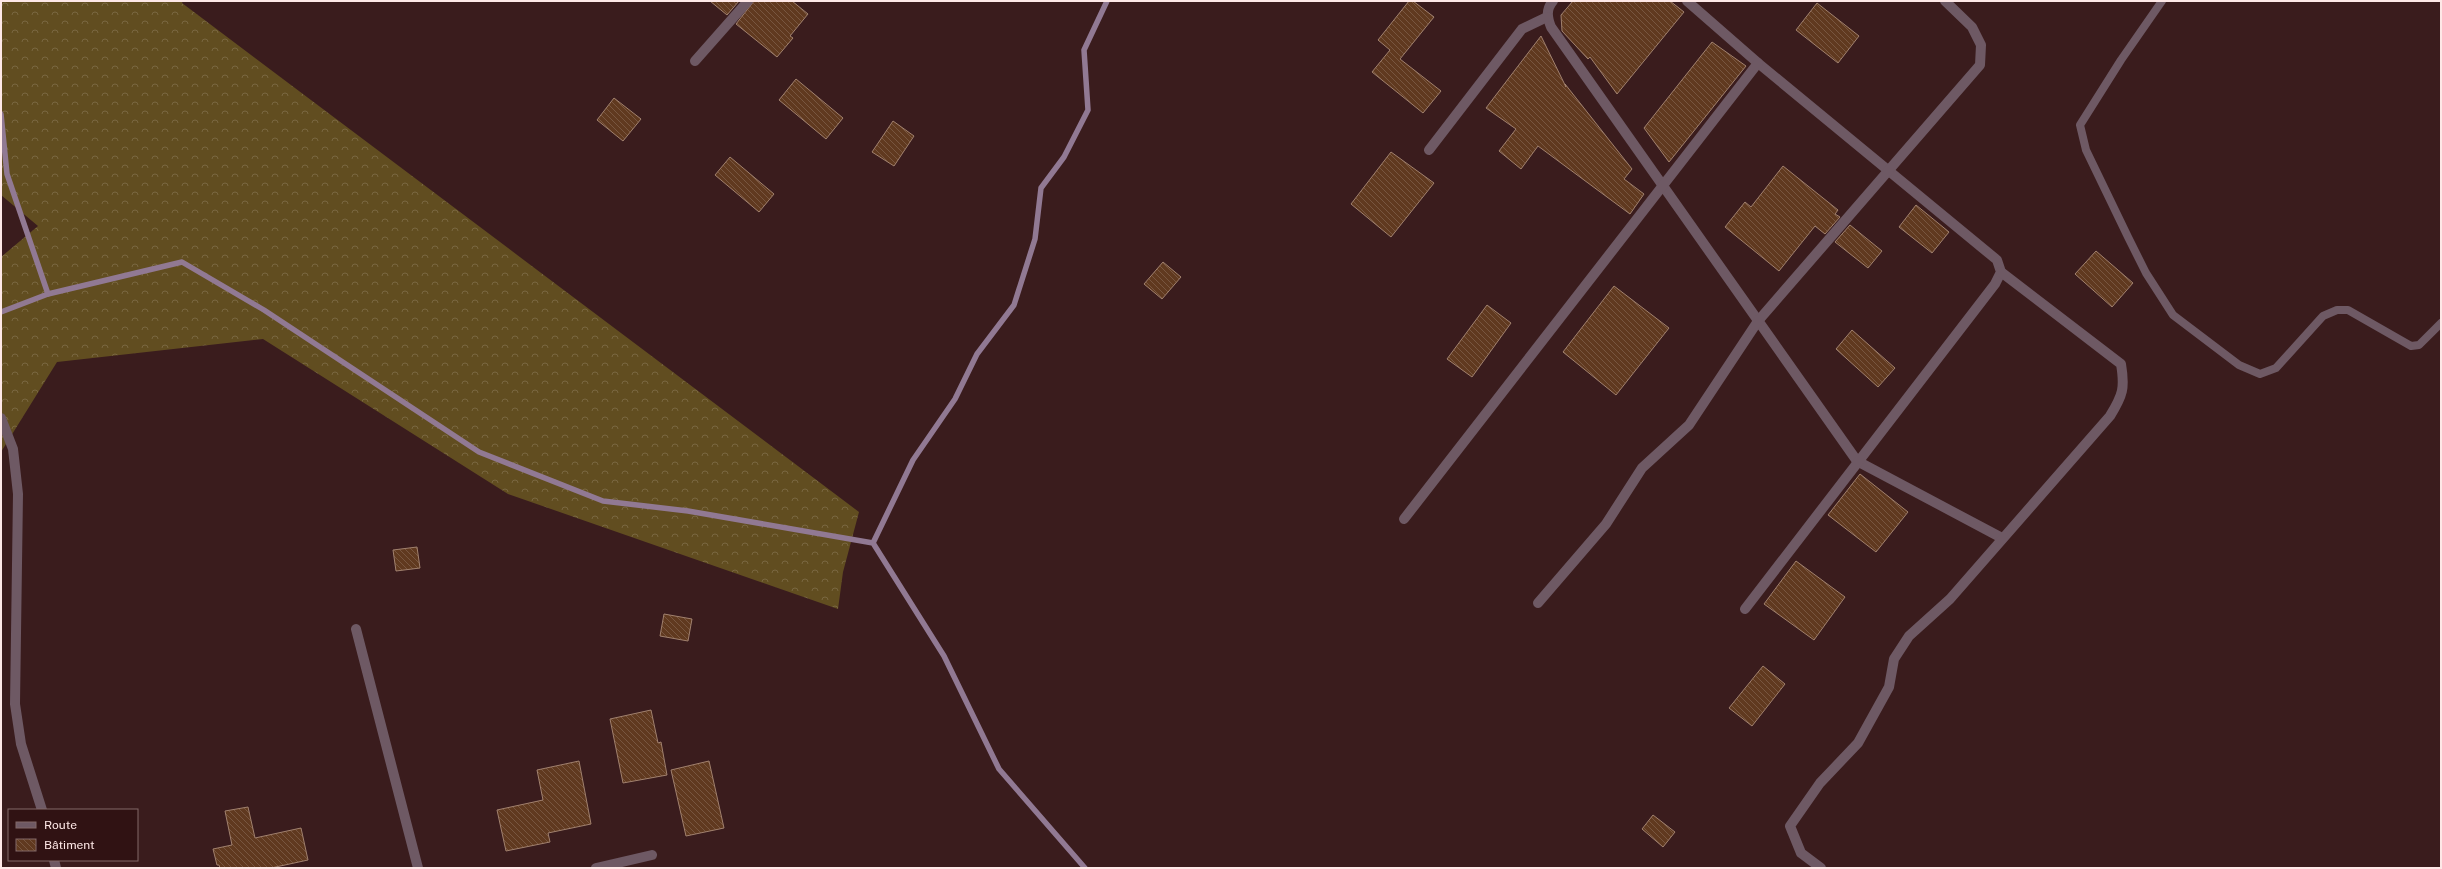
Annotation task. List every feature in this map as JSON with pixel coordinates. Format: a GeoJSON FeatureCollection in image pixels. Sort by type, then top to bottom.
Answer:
{"type":"FeatureCollection","features":[{"type":"Feature","properties":{"kind":"street"},"geometry":{"type":"LineString","coordinates":[[695,61],[748,1]]}},
{"type":"Feature","properties":{"kind":"street"},"geometry":{"type":"LineString","coordinates":[[1553,1],[1549,6],[1547,18],[1551,27],[1857,461],[2002,538]]}},
{"type":"Feature","properties":{"kind":"street"},"geometry":{"type":"LineString","coordinates":[[1687,1],[1758,63],[1997,260],[2001,272],[2121,364],[2124,384],[2121,400],[2110,416],[1950,599],[1909,636],[1894,659],[1889,687],[1858,743],[1820,783],[1790,826],[1801,853],[1821,868]]}},
{"type":"Feature","properties":{"kind":"street"},"geometry":{"type":"LineString","coordinates":[[1538,603],[1606,524],[1642,468],[1689,425],[1758,322],[1980,65],[1981,45],[1972,27],[1945,1]]}},
{"type":"Feature","properties":{"kind":"street"},"geometry":{"type":"LineString","coordinates":[[1429,150],[1522,29],[1547,18]]}},
{"type":"Feature","properties":{"kind":"street"},"geometry":{"type":"LineString","coordinates":[[1404,519],[1758,63]]}},
{"type":"Feature","properties":{"kind":"street"},"geometry":{"type":"LineString","coordinates":[[1746,609],[1857,461],[1995,284],[2001,272]]}},
{"type":"Feature","properties":{"kind":"street"},"geometry":{"type":"LineString","coordinates":[[1,418],[13,449],[18,494],[15,704],[22,744],[42,809]]}},
{"type":"Feature","properties":{"kind":"street"},"geometry":{"type":"LineString","coordinates":[[356,629],[418,868]]}},
{"type":"Feature","properties":{"kind":"street"},"geometry":{"type":"LineString","coordinates":[[596,868],[652,855]]}},
{"type":"Feature","properties":{"kind":"lane"},"geometry":{"type":"LineString","coordinates":[[2162,1],[2080,125],[2086,150],[2128,237],[2146,273],[2173,315],[2239,365],[2260,374],[2276,368],[2323,316],[2337,310],[2348,310],[2411,346],[2419,345],[2441,323]]}},
{"type":"Feature","properties":{"kind":"green space"},"geometry":{"type":"Polygon","coordinates":[[[1,1],[183,1],[182,3],[859,512],[843,572],[838,609],[508,494],[263,339],[57,362],[1,452],[1,257],[38,226],[1,195],[1,1]]]}},
{"type":"Feature","properties":{"kind":"building"},"geometry":{"type":"Polygon","coordinates":[[[710,1],[739,1],[727,15],[710,1]]]}},
{"type":"Feature","properties":{"kind":"building"},"geometry":{"type":"Polygon","coordinates":[[[754,1],[792,1],[808,14],[790,36],[793,38],[777,57],[736,24],[754,1]]]}},
{"type":"Feature","properties":{"kind":"building"},"geometry":{"type":"Polygon","coordinates":[[[1409,1],[1413,1],[1434,17],[1400,59],[1441,91],[1423,113],[1372,72],[1390,50],[1378,40],[1409,1]]]}},
{"type":"Feature","properties":{"kind":"building"},"geometry":{"type":"Polygon","coordinates":[[[1573,1],[1670,1],[1684,12],[1617,94],[1590,57],[1588,59],[1562,31],[1561,15],[1573,1]]]}},
{"type":"Feature","properties":{"kind":"building"},"geometry":{"type":"Polygon","coordinates":[[[1817,3],[1859,36],[1838,63],[1796,30],[1817,3]]]}},
{"type":"Feature","properties":{"kind":"building"},"geometry":{"type":"Polygon","coordinates":[[[1541,36],[1566,87],[1565,84],[1632,169],[1624,179],[1644,194],[1630,214],[1538,146],[1521,169],[1499,151],[1516,129],[1486,108],[1541,36]]]}},
{"type":"Feature","properties":{"kind":"building"},"geometry":{"type":"Polygon","coordinates":[[[1712,42],[1746,66],[1669,162],[1644,128],[1712,42]]]}},
{"type":"Feature","properties":{"kind":"building"},"geometry":{"type":"Polygon","coordinates":[[[796,79],[843,118],[826,139],[779,100],[796,79]]]}},
{"type":"Feature","properties":{"kind":"building"},"geometry":{"type":"Polygon","coordinates":[[[614,98],[641,119],[623,141],[597,120],[614,98]]]}},
{"type":"Feature","properties":{"kind":"building"},"geometry":{"type":"Polygon","coordinates":[[[893,121],[914,136],[894,166],[872,152],[893,121]]]}},
{"type":"Feature","properties":{"kind":"building"},"geometry":{"type":"Polygon","coordinates":[[[1391,152],[1434,183],[1391,237],[1351,204],[1391,152]]]}},
{"type":"Feature","properties":{"kind":"building"},"geometry":{"type":"Polygon","coordinates":[[[730,157],[774,194],[759,212],[715,175],[730,157]]]}},
{"type":"Feature","properties":{"kind":"building"},"geometry":{"type":"Polygon","coordinates":[[[1783,166],[1838,210],[1835,214],[1840,217],[1825,234],[1815,226],[1779,271],[1725,227],[1745,202],[1751,207],[1783,166]]]}},
{"type":"Feature","properties":{"kind":"building"},"geometry":{"type":"Polygon","coordinates":[[[1916,205],[1949,232],[1932,253],[1899,227],[1916,205]]]}},
{"type":"Feature","properties":{"kind":"building"},"geometry":{"type":"Polygon","coordinates":[[[1850,225],[1882,251],[1868,268],[1835,242],[1850,225]]]}},
{"type":"Feature","properties":{"kind":"building"},"geometry":{"type":"Polygon","coordinates":[[[2096,251],[2133,283],[2112,307],[2075,274],[2096,251]]]}},
{"type":"Feature","properties":{"kind":"building"},"geometry":{"type":"Polygon","coordinates":[[[1163,262],[1181,277],[1162,299],[1144,284],[1163,262]]]}},
{"type":"Feature","properties":{"kind":"building"},"geometry":{"type":"Polygon","coordinates":[[[1614,286],[1669,328],[1616,395],[1563,352],[1614,286]]]}},
{"type":"Feature","properties":{"kind":"building"},"geometry":{"type":"Polygon","coordinates":[[[1487,305],[1511,323],[1472,377],[1447,359],[1487,305]]]}},
{"type":"Feature","properties":{"kind":"building"},"geometry":{"type":"Polygon","coordinates":[[[1852,330],[1895,368],[1878,387],[1836,349],[1852,330]]]}},
{"type":"Feature","properties":{"kind":"building"},"geometry":{"type":"Polygon","coordinates":[[[1860,474],[1908,512],[1876,552],[1828,515],[1860,474]]]}},
{"type":"Feature","properties":{"kind":"building"},"geometry":{"type":"Polygon","coordinates":[[[417,547],[420,568],[396,571],[393,550],[417,547]]]}},
{"type":"Feature","properties":{"kind":"building"},"geometry":{"type":"Polygon","coordinates":[[[1796,561],[1845,597],[1814,640],[1764,604],[1796,561]]]}},
{"type":"Feature","properties":{"kind":"building"},"geometry":{"type":"Polygon","coordinates":[[[664,614],[692,619],[688,641],[660,636],[664,614]]]}},
{"type":"Feature","properties":{"kind":"building"},"geometry":{"type":"Polygon","coordinates":[[[1763,666],[1785,684],[1752,726],[1729,708],[1763,666]]]}},
{"type":"Feature","properties":{"kind":"building"},"geometry":{"type":"Polygon","coordinates":[[[651,710],[658,743],[661,742],[667,775],[623,783],[610,719],[651,710]]]}},
{"type":"Feature","properties":{"kind":"building"},"geometry":{"type":"Polygon","coordinates":[[[579,761],[591,824],[548,833],[550,842],[506,851],[497,810],[543,800],[537,770],[579,761]]]}},
{"type":"Feature","properties":{"kind":"building"},"geometry":{"type":"Polygon","coordinates":[[[709,761],[724,828],[686,836],[671,770],[709,761]]]}},
{"type":"Feature","properties":{"kind":"building"},"geometry":{"type":"Polygon","coordinates":[[[248,807],[255,838],[301,828],[308,860],[271,868],[220,868],[219,865],[217,865],[213,849],[232,845],[225,811],[248,807]]]}},
{"type":"Feature","properties":{"kind":"building"},"geometry":{"type":"Polygon","coordinates":[[[1653,815],[1675,832],[1663,847],[1642,829],[1653,815]]]}},
{"type":"Feature","properties":{"kind":"waterway"},"geometry":{"type":"LineString","coordinates":[[873,543],[913,460],[955,399],[977,354],[1014,305],[1035,239],[1041,188],[1064,157],[1088,110],[1084,50],[1107,1]]}},
{"type":"Feature","properties":{"kind":"waterway"},"geometry":{"type":"LineString","coordinates":[[1,114],[7,174],[48,294]]}},
{"type":"Feature","properties":{"kind":"waterway"},"geometry":{"type":"LineString","coordinates":[[1,312],[48,294],[182,262],[264,310],[479,452],[603,501],[688,511],[873,543],[944,656],[999,769],[1085,868]]}}]}
